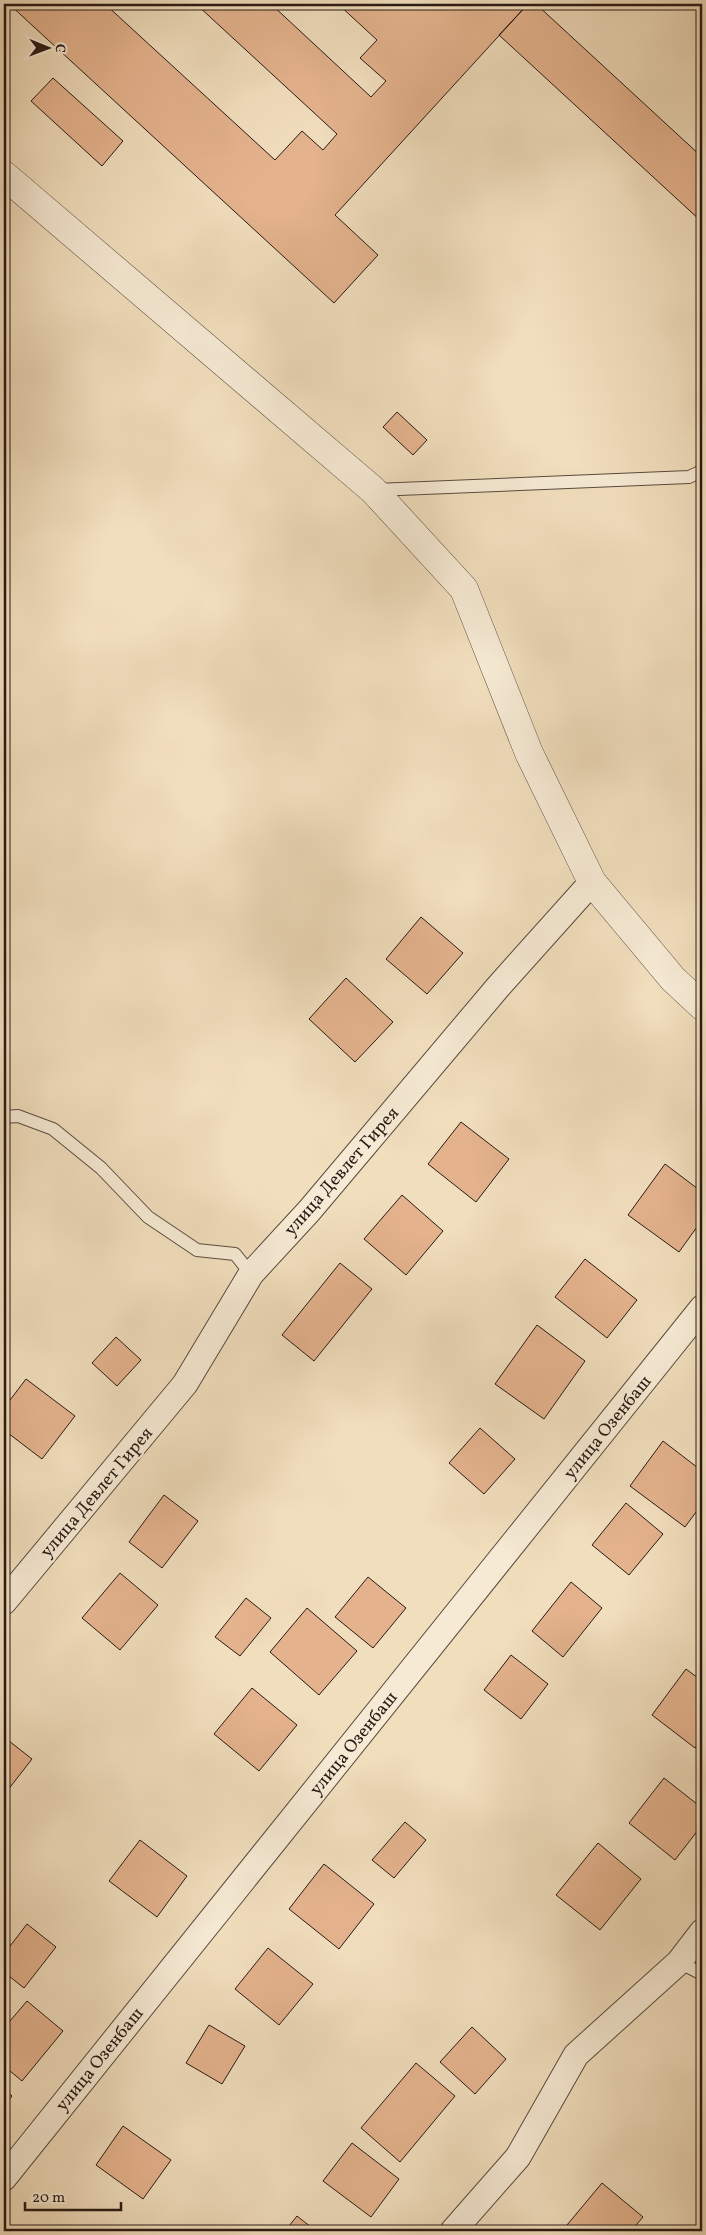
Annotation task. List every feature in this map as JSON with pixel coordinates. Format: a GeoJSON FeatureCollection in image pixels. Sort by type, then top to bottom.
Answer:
{"type":"FeatureCollection","features":[{"type":"Feature","properties":{"kind":"street"},"geometry":{"type":"LineString","coordinates":[[4,175],[373,490],[464,589],[529,753],[592,882],[673,979],[702,1006]]}},
{"type":"Feature","properties":{"kind":"street","name":"улица Девлет Гирея"},"geometry":{"type":"LineString","coordinates":[[4,1602],[185,1384],[251,1274],[309,1211],[498,987],[592,882]]}},
{"type":"Feature","properties":{"kind":"street","name":"улица Озенбаш"},"geometry":{"type":"LineString","coordinates":[[4,2178],[702,1308]]}},
{"type":"Feature","properties":{"kind":"street"},"geometry":{"type":"LineString","coordinates":[[453,2231],[518,2157],[576,2055],[679,1962],[702,1932]]}},
{"type":"Feature","properties":{"kind":"lane"},"geometry":{"type":"LineString","coordinates":[[373,490],[689,477],[702,471]]}},
{"type":"Feature","properties":{"kind":"lane"},"geometry":{"type":"LineString","coordinates":[[4,1117],[18,1116],[52,1129],[101,1168],[148,1217],[197,1250],[235,1254],[251,1274]]}},
{"type":"Feature","properties":{"kind":"lane"},"geometry":{"type":"LineString","coordinates":[[679,1962],[702,1974]]}},
{"type":"Feature","properties":{"kind":"building"},"geometry":{"type":"Polygon","coordinates":[[[9,4],[105,4],[275,160],[302,131],[323,150],[337,134],[196,4],[271,4],[371,97],[386,81],[360,58],[377,40],[338,4],[528,4],[335,215],[378,255],[334,303],[9,4]]]}},
{"type":"Feature","properties":{"kind":"building"},"geometry":{"type":"Polygon","coordinates":[[[528,4],[536,4],[702,157],[702,222],[499,35],[528,4]]]}},
{"type":"Feature","properties":{"kind":"building"},"geometry":{"type":"Polygon","coordinates":[[[53,78],[123,141],[102,166],[31,101],[53,78]]]}},
{"type":"Feature","properties":{"kind":"building"},"geometry":{"type":"Polygon","coordinates":[[[397,412],[427,440],[413,455],[383,427],[397,412]]]}},
{"type":"Feature","properties":{"kind":"building"},"geometry":{"type":"Polygon","coordinates":[[[421,917],[463,953],[427,994],[386,959],[421,917]]]}},
{"type":"Feature","properties":{"kind":"building"},"geometry":{"type":"Polygon","coordinates":[[[346,978],[393,1022],[355,1062],[309,1019],[346,978]]]}},
{"type":"Feature","properties":{"kind":"building"},"geometry":{"type":"Polygon","coordinates":[[[461,1122],[509,1159],[476,1202],[428,1164],[461,1122]]]}},
{"type":"Feature","properties":{"kind":"building"},"geometry":{"type":"Polygon","coordinates":[[[665,1164],[702,1192],[702,1220],[679,1252],[628,1215],[665,1164]]]}},
{"type":"Feature","properties":{"kind":"building"},"geometry":{"type":"Polygon","coordinates":[[[402,1195],[443,1231],[406,1275],[364,1239],[402,1195]]]}},
{"type":"Feature","properties":{"kind":"building"},"geometry":{"type":"Polygon","coordinates":[[[585,1259],[637,1300],[607,1338],[555,1297],[585,1259]]]}},
{"type":"Feature","properties":{"kind":"building"},"geometry":{"type":"Polygon","coordinates":[[[340,1263],[372,1289],[314,1361],[282,1335],[340,1263]]]}},
{"type":"Feature","properties":{"kind":"building"},"geometry":{"type":"Polygon","coordinates":[[[537,1325],[585,1361],[544,1419],[495,1384],[537,1325]]]}},
{"type":"Feature","properties":{"kind":"building"},"geometry":{"type":"Polygon","coordinates":[[[116,1337],[141,1360],[117,1386],[92,1363],[116,1337]]]}},
{"type":"Feature","properties":{"kind":"building"},"geometry":{"type":"Polygon","coordinates":[[[26,1379],[75,1416],[42,1459],[4,1430],[4,1408],[26,1379]]]}},
{"type":"Feature","properties":{"kind":"building"},"geometry":{"type":"Polygon","coordinates":[[[480,1428],[515,1459],[484,1494],[449,1463],[480,1428]]]}},
{"type":"Feature","properties":{"kind":"building"},"geometry":{"type":"Polygon","coordinates":[[[663,1441],[702,1471],[702,1504],[685,1527],[630,1486],[663,1441]]]}},
{"type":"Feature","properties":{"kind":"building"},"geometry":{"type":"Polygon","coordinates":[[[164,1495],[198,1521],[162,1568],[129,1542],[164,1495]]]}},
{"type":"Feature","properties":{"kind":"building"},"geometry":{"type":"Polygon","coordinates":[[[626,1503],[663,1534],[629,1575],[592,1545],[626,1503]]]}},
{"type":"Feature","properties":{"kind":"building"},"geometry":{"type":"Polygon","coordinates":[[[120,1573],[158,1605],[120,1650],[82,1618],[120,1573]]]}},
{"type":"Feature","properties":{"kind":"building"},"geometry":{"type":"Polygon","coordinates":[[[368,1577],[406,1608],[373,1648],[335,1617],[368,1577]]]}},
{"type":"Feature","properties":{"kind":"building"},"geometry":{"type":"Polygon","coordinates":[[[571,1582],[602,1608],[563,1657],[532,1631],[571,1582]]]}},
{"type":"Feature","properties":{"kind":"building"},"geometry":{"type":"Polygon","coordinates":[[[246,1598],[271,1618],[240,1656],[215,1637],[246,1598]]]}},
{"type":"Feature","properties":{"kind":"building"},"geometry":{"type":"Polygon","coordinates":[[[307,1608],[357,1651],[319,1695],[270,1652],[307,1608]]]}},
{"type":"Feature","properties":{"kind":"building"},"geometry":{"type":"Polygon","coordinates":[[[511,1655],[548,1684],[521,1719],[484,1690],[511,1655]]]}},
{"type":"Feature","properties":{"kind":"building"},"geometry":{"type":"Polygon","coordinates":[[[686,1669],[702,1681],[702,1738],[695,1748],[652,1715],[686,1669]]]}},
{"type":"Feature","properties":{"kind":"building"},"geometry":{"type":"Polygon","coordinates":[[[252,1688],[297,1725],[259,1771],[214,1734],[252,1688]]]}},
{"type":"Feature","properties":{"kind":"building"},"geometry":{"type":"Polygon","coordinates":[[[4,1737],[32,1759],[4,1795],[4,1737]]]}},
{"type":"Feature","properties":{"kind":"building"},"geometry":{"type":"Polygon","coordinates":[[[664,1778],[702,1808],[702,1825],[675,1860],[629,1823],[664,1778]]]}},
{"type":"Feature","properties":{"kind":"building"},"geometry":{"type":"Polygon","coordinates":[[[405,1822],[426,1840],[394,1878],[372,1860],[405,1822]]]}},
{"type":"Feature","properties":{"kind":"building"},"geometry":{"type":"Polygon","coordinates":[[[140,1840],[187,1876],[157,1917],[109,1881],[140,1840]]]}},
{"type":"Feature","properties":{"kind":"building"},"geometry":{"type":"Polygon","coordinates":[[[598,1843],[641,1879],[600,1930],[556,1895],[598,1843]]]}},
{"type":"Feature","properties":{"kind":"building"},"geometry":{"type":"Polygon","coordinates":[[[324,1864],[374,1904],[339,1949],[289,1909],[324,1864]]]}},
{"type":"Feature","properties":{"kind":"building"},"geometry":{"type":"Polygon","coordinates":[[[27,1924],[56,1947],[24,1988],[4,1972],[4,1954],[27,1924]]]}},
{"type":"Feature","properties":{"kind":"building"},"geometry":{"type":"Polygon","coordinates":[[[268,1948],[313,1984],[279,2025],[235,1989],[268,1948]]]}},
{"type":"Feature","properties":{"kind":"building"},"geometry":{"type":"Polygon","coordinates":[[[27,2001],[63,2031],[22,2081],[4,2066],[4,2028],[27,2001]]]}},
{"type":"Feature","properties":{"kind":"building"},"geometry":{"type":"Polygon","coordinates":[[[209,2025],[245,2046],[222,2084],[186,2063],[209,2025]]]}},
{"type":"Feature","properties":{"kind":"building"},"geometry":{"type":"Polygon","coordinates":[[[472,2027],[506,2059],[475,2094],[440,2062],[472,2027]]]}},
{"type":"Feature","properties":{"kind":"building"},"geometry":{"type":"Polygon","coordinates":[[[416,2063],[455,2096],[400,2162],[361,2128],[416,2063]]]}},
{"type":"Feature","properties":{"kind":"building"},"geometry":{"type":"Polygon","coordinates":[[[4,2089],[12,2096],[4,2106],[4,2089]]]}},
{"type":"Feature","properties":{"kind":"building"},"geometry":{"type":"Polygon","coordinates":[[[123,2126],[171,2160],[143,2199],[96,2165],[123,2126]]]}},
{"type":"Feature","properties":{"kind":"building"},"geometry":{"type":"Polygon","coordinates":[[[352,2143],[399,2179],[371,2217],[323,2181],[352,2143]]]}},
{"type":"Feature","properties":{"kind":"building"},"geometry":{"type":"Polygon","coordinates":[[[602,2183],[643,2217],[631,2231],[562,2231],[602,2183]]]}},
{"type":"Feature","properties":{"kind":"building"},"geometry":{"type":"Polygon","coordinates":[[[297,2216],[316,2231],[285,2231],[297,2216]]]}}]}
